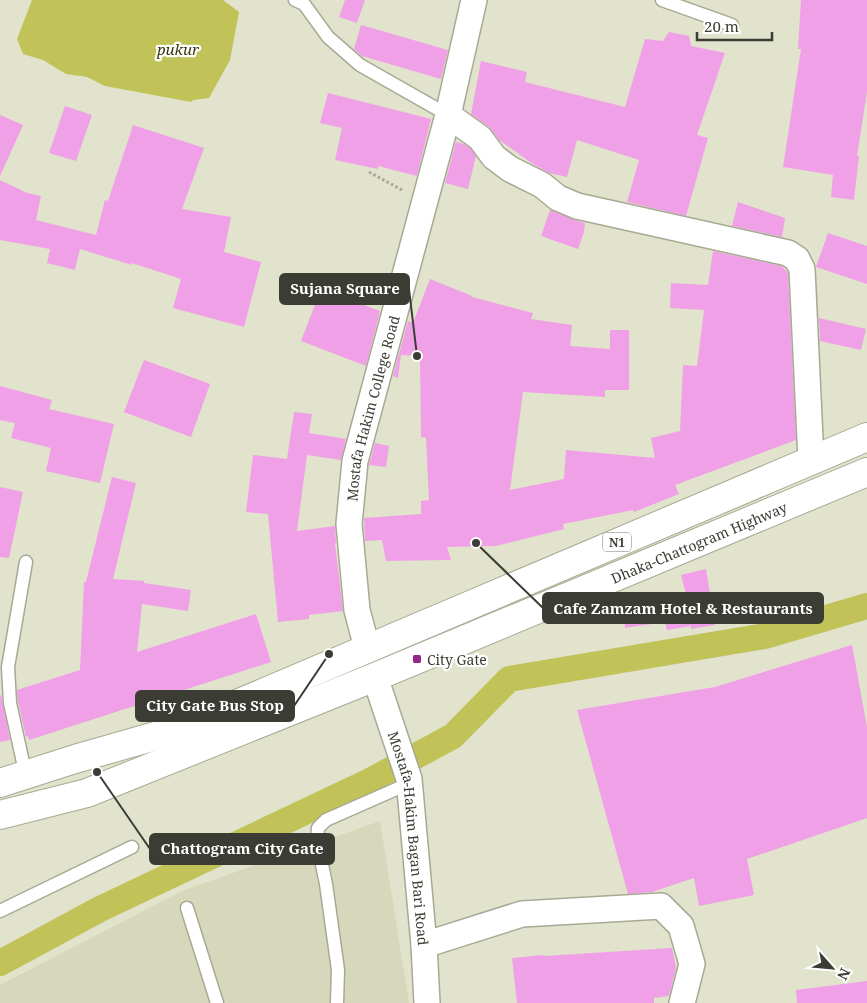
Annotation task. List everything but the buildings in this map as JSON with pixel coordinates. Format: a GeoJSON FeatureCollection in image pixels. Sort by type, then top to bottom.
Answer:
{"type":"FeatureCollection","features":[{"type":"Feature","properties":{"kind":"highway","name":"N1"},"geometry":{"type":"LineString","coordinates":[[0,783],[173,731],[867,437]]}},
{"type":"Feature","properties":{"kind":"highway","name":"Dhaka-Chattogram Highway"},"geometry":{"type":"LineString","coordinates":[[0,815],[87,793],[375,677],[867,472]]}},
{"type":"Feature","properties":{"kind":"street","name":"Mostafa Hakim College Road"},"geometry":{"type":"LineString","coordinates":[[367,648],[358,610],[349,524],[355,461],[448,115],[474,0]]}},
{"type":"Feature","properties":{"kind":"street"},"geometry":{"type":"LineString","coordinates":[[448,115],[480,138],[494,157],[510,169],[542,185],[558,198],[576,206],[788,253],[797,259],[802,269],[811,460]]}},
{"type":"Feature","properties":{"kind":"street","name":"Mostafa-Hakim Bagan Bari Road"},"geometry":{"type":"LineString","coordinates":[[375,677],[410,781],[424,945],[426,1003]]}},
{"type":"Feature","properties":{"kind":"street"},"geometry":{"type":"LineString","coordinates":[[424,945],[522,914],[661,906],[681,926],[692,964],[682,1003]]}},
{"type":"Feature","properties":{"kind":"lane"},"geometry":{"type":"LineString","coordinates":[[295,0],[304,4],[328,37],[360,65],[448,115]]}},
{"type":"Feature","properties":{"kind":"lane"},"geometry":{"type":"LineString","coordinates":[[662,0],[732,25]]}},
{"type":"Feature","properties":{"kind":"lane"},"geometry":{"type":"LineString","coordinates":[[26,562],[8,667],[10,703],[26,776]]}},
{"type":"Feature","properties":{"kind":"lane"},"geometry":{"type":"LineString","coordinates":[[337,1003],[338,970],[326,884],[317,841],[318,828],[326,820],[410,781]]}},
{"type":"Feature","properties":{"kind":"lane"},"geometry":{"type":"LineString","coordinates":[[0,911],[132,848]]}},
{"type":"Feature","properties":{"kind":"lane"},"geometry":{"type":"LineString","coordinates":[[187,908],[217,1003]]}},
{"type":"Feature","properties":{"kind":"path"},"geometry":{"type":"LineString","coordinates":[[369,172],[424,203]]}},
{"type":"Feature","properties":{"kind":"shaded area"},"geometry":{"type":"Polygon","coordinates":[[[380,821],[409,1003],[0,1003],[0,985],[182,891],[380,821]]]}},
{"type":"Feature","properties":{"kind":"water","name":"pukur"},"geometry":{"type":"Polygon","coordinates":[[[32,0],[223,0],[239,12],[230,60],[209,98],[193,100],[191,102],[105,86],[87,77],[66,74],[43,60],[23,54],[17,39],[32,0]]]}},
{"type":"Feature","properties":{"kind":"waterway"},"geometry":{"type":"LineString","coordinates":[[0,963],[100,909],[370,781],[453,736],[509,679],[765,636],[867,606]]}},
{"type":"Feature","properties":{"kind":"place","name":"Sujana Square"},"geometry":{"type":"Point","coordinates":[417,356]}},
{"type":"Feature","properties":{"kind":"place","name":"Cafe Zamzam Hotel & Restaurants"},"geometry":{"type":"Point","coordinates":[476,543]}},
{"type":"Feature","properties":{"kind":"place","name":"City Gate Bus Stop"},"geometry":{"type":"Point","coordinates":[329,654]}},
{"type":"Feature","properties":{"kind":"place","name":"City Gate"},"geometry":{"type":"Point","coordinates":[417,659]}},
{"type":"Feature","properties":{"kind":"place","name":"Chattogram City Gate"},"geometry":{"type":"Point","coordinates":[97,772]}}]}
